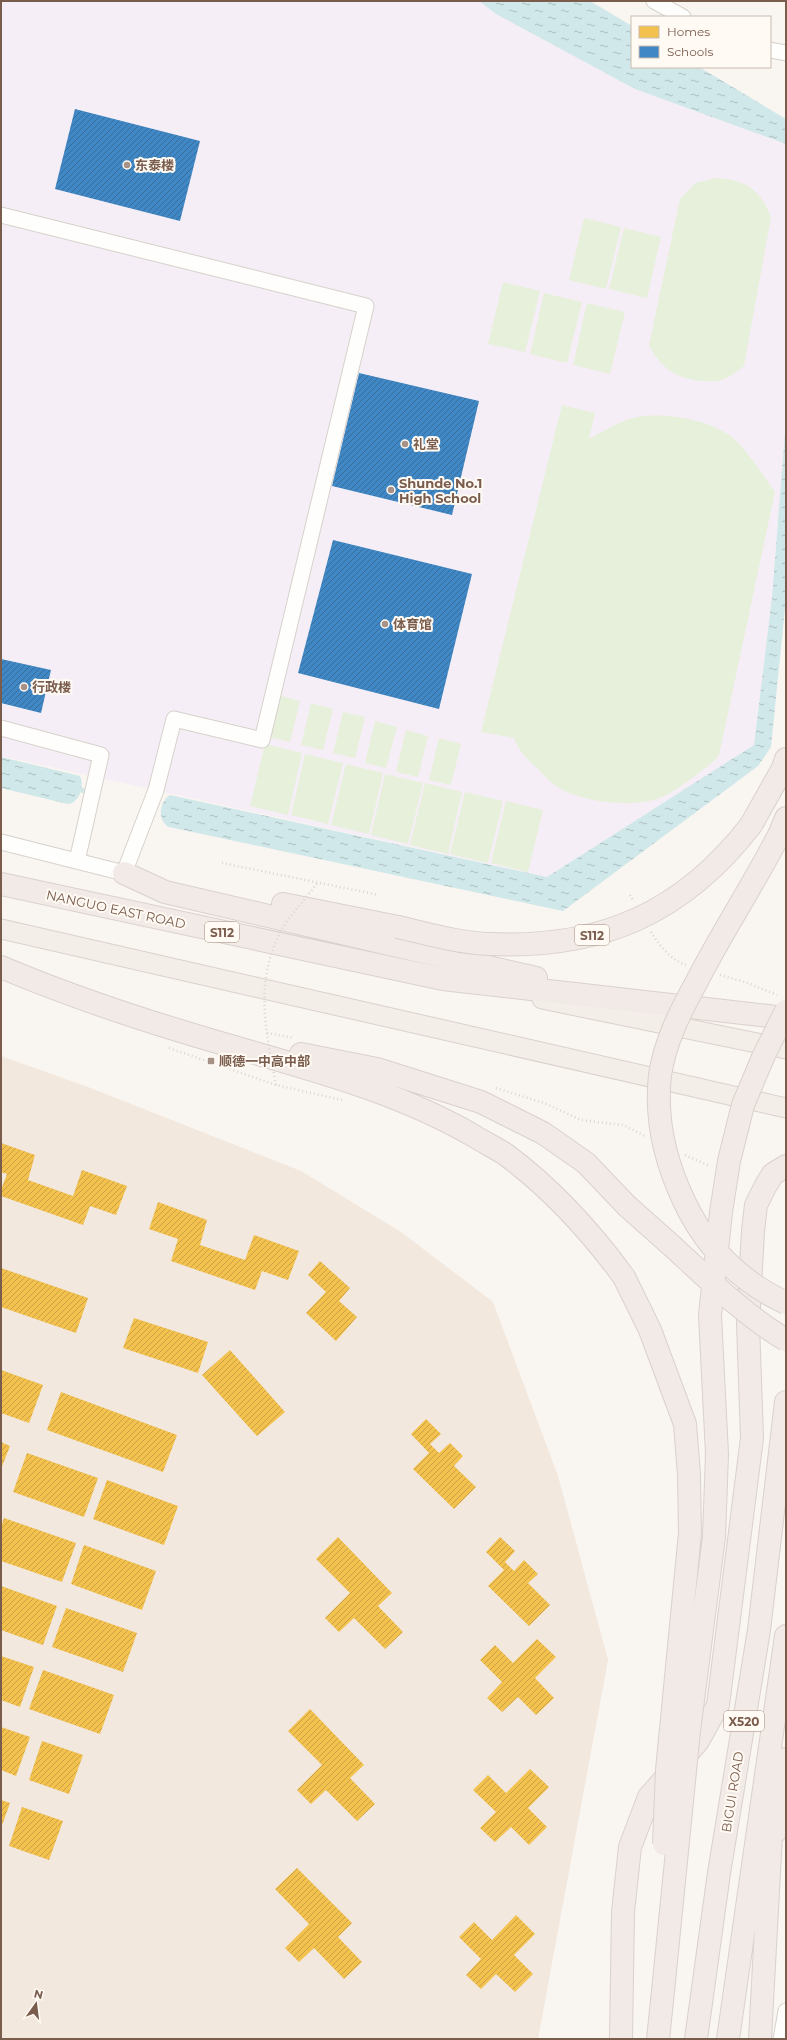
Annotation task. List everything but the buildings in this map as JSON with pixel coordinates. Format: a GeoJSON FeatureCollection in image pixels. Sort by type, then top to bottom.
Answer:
{"type":"FeatureCollection","features":[{"type":"Feature","properties":{"kind":"highway","name":"S112"},"geometry":{"type":"LineString","coordinates":[[124,873],[488,944],[539,944],[605,932],[625,925],[656,910],[687,891],[708,874],[732,850],[751,825],[783,768],[786,759]]}},
{"type":"Feature","properties":{"kind":"highway"},"geometry":{"type":"LineString","coordinates":[[783,825],[764,865],[705,964],[674,1024],[660,1076],[659,1107],[661,1134],[666,1158],[691,1216],[712,1246],[738,1275],[766,1294],[786,1303]]}},
{"type":"Feature","properties":{"kind":"highway"},"geometry":{"type":"LineString","coordinates":[[124,873],[165,892],[645,1002],[786,1018]]}},
{"type":"Feature","properties":{"kind":"highway","name":"NANGUO EAST ROAD"},"geometry":{"type":"LineString","coordinates":[[1,884],[442,979],[645,1002]]}},
{"type":"Feature","properties":{"kind":"highway"},"geometry":{"type":"LineString","coordinates":[[1,967],[162,1036],[320,1072],[403,1102],[449,1121],[504,1154],[546,1188],[604,1252],[624,1277],[650,1330],[685,1424],[689,1474],[690,1533],[667,1770],[657,2002],[658,2039]]}},
{"type":"Feature","properties":{"kind":"highway"},"geometry":{"type":"LineString","coordinates":[[652,2039],[714,1537],[718,1454],[710,1315],[721,1212],[729,1161],[743,1105],[764,1055],[786,1011]]}},
{"type":"Feature","properties":{"kind":"highway"},"geometry":{"type":"LineString","coordinates":[[162,1036],[378,1069],[481,1102],[543,1133],[586,1163],[627,1206],[731,1300],[766,1328],[786,1340]]}},
{"type":"Feature","properties":{"kind":"highway"},"geometry":{"type":"LineString","coordinates":[[621,2039],[623,1912],[630,1847],[649,1797],[698,1741],[718,1705],[752,1438],[748,1324],[753,1231],[756,1205],[773,1174],[786,1166]]}},
{"type":"Feature","properties":{"kind":"highway","name":"BIGUI ROAD"},"geometry":{"type":"LineString","coordinates":[[696,2039],[719,1873],[758,1630],[786,1402]]}},
{"type":"Feature","properties":{"kind":"highway","name":"X520"},"geometry":{"type":"LineString","coordinates":[[728,2039],[786,1636]]}},
{"type":"Feature","properties":{"kind":"highway"},"geometry":{"type":"LineString","coordinates":[[760,2039],[771,1861],[774,1718]]}},
{"type":"Feature","properties":{"kind":"highway"},"geometry":{"type":"LineString","coordinates":[[771,1861],[786,1759]]}},
{"type":"Feature","properties":{"kind":"main road"},"geometry":{"type":"LineString","coordinates":[[1,929],[437,1027],[786,1108]]}},
{"type":"Feature","properties":{"kind":"main road"},"geometry":{"type":"LineString","coordinates":[[442,979],[786,1049]]}},
{"type":"Feature","properties":{"kind":"street"},"geometry":{"type":"LineString","coordinates":[[654,1],[682,16]]}},
{"type":"Feature","properties":{"kind":"street"},"geometry":{"type":"LineString","coordinates":[[1,215],[366,306],[262,740],[174,720],[156,790],[124,873],[1,842]]}},
{"type":"Feature","properties":{"kind":"street"},"geometry":{"type":"LineString","coordinates":[[1,728],[101,755],[77,861]]}},
{"type":"Feature","properties":{"kind":"street"},"geometry":{"type":"LineString","coordinates":[[781,2039],[786,2011]]}},
{"type":"Feature","properties":{"kind":"path"},"geometry":{"type":"LineString","coordinates":[[222,863],[379,895]]}},
{"type":"Feature","properties":{"kind":"path"},"geometry":{"type":"LineString","coordinates":[[276,1085],[263,1002],[266,975],[282,931],[318,882]]}},
{"type":"Feature","properties":{"kind":"path"},"geometry":{"type":"LineString","coordinates":[[162,1036],[276,1085],[342,1100]]}},
{"type":"Feature","properties":{"kind":"path"},"geometry":{"type":"LineString","coordinates":[[489,1086],[544,1103],[581,1120],[622,1125],[649,1138]]}},
{"type":"Feature","properties":{"kind":"path"},"geometry":{"type":"LineString","coordinates":[[682,1153],[715,1169]]}},
{"type":"Feature","properties":{"kind":"shaded area","name":"Shunde No.1 High School"},"geometry":{"type":"Polygon","coordinates":[[[1,1],[479,1],[496,14],[635,89],[786,144],[786,419],[772,597],[754,745],[547,877],[1,756],[1,1]]]}},
{"type":"Feature","properties":{"kind":"shaded area"},"geometry":{"type":"Polygon","coordinates":[[[1,1056],[88,1087],[301,1171],[401,1232],[493,1302],[558,1476],[608,1660],[538,2039],[1,2039],[1,1056]]]}},
{"type":"Feature","properties":{"kind":"green space"},"geometry":{"type":"Polygon","coordinates":[[[716,178],[736,181],[751,188],[762,199],[771,217],[744,366],[725,379],[702,381],[685,378],[670,371],[658,360],[649,345],[680,199],[695,183],[716,178]]]}},
{"type":"Feature","properties":{"kind":"green space"},"geometry":{"type":"Polygon","coordinates":[[[584,218],[621,227],[606,289],[569,280],[584,218]]]}},
{"type":"Feature","properties":{"kind":"green space"},"geometry":{"type":"Polygon","coordinates":[[[624,228],[661,237],[647,298],[609,289],[624,228]]]}},
{"type":"Feature","properties":{"kind":"green space"},"geometry":{"type":"Polygon","coordinates":[[[503,282],[540,291],[525,352],[488,344],[503,282]]]}},
{"type":"Feature","properties":{"kind":"green space"},"geometry":{"type":"Polygon","coordinates":[[[544,293],[582,302],[567,363],[530,354],[544,293]]]}},
{"type":"Feature","properties":{"kind":"green space"},"geometry":{"type":"Polygon","coordinates":[[[587,303],[625,312],[610,374],[573,365],[587,303]]]}},
{"type":"Feature","properties":{"kind":"green space"},"geometry":{"type":"Polygon","coordinates":[[[562,405],[595,413],[589,439],[621,422],[644,416],[670,416],[711,425],[732,437],[744,449],[775,492],[719,755],[706,768],[675,790],[657,799],[645,802],[604,802],[575,795],[563,790],[553,784],[527,759],[521,752],[514,738],[481,732],[562,405]]]}},
{"type":"Feature","properties":{"kind":"green space"},"geometry":{"type":"Polygon","coordinates":[[[278,695],[300,701],[290,742],[268,737],[278,695]]]}},
{"type":"Feature","properties":{"kind":"green space"},"geometry":{"type":"Polygon","coordinates":[[[311,703],[333,709],[323,750],[301,745],[311,703]]]}},
{"type":"Feature","properties":{"kind":"green space"},"geometry":{"type":"Polygon","coordinates":[[[343,712],[365,717],[355,758],[333,753],[343,712]]]}},
{"type":"Feature","properties":{"kind":"green space"},"geometry":{"type":"Polygon","coordinates":[[[375,721],[397,727],[386,768],[365,763],[375,721]]]}},
{"type":"Feature","properties":{"kind":"green space"},"geometry":{"type":"Polygon","coordinates":[[[406,730],[428,736],[418,777],[396,772],[406,730]]]}},
{"type":"Feature","properties":{"kind":"green space"},"geometry":{"type":"Polygon","coordinates":[[[439,738],[461,744],[451,785],[429,780],[439,738]]]}},
{"type":"Feature","properties":{"kind":"green space"},"geometry":{"type":"Polygon","coordinates":[[[265,744],[302,753],[288,815],[250,806],[265,744]]]}},
{"type":"Feature","properties":{"kind":"green space"},"geometry":{"type":"Polygon","coordinates":[[[305,754],[343,763],[328,824],[291,815],[305,754]]]}},
{"type":"Feature","properties":{"kind":"green space"},"geometry":{"type":"Polygon","coordinates":[[[346,764],[383,773],[369,834],[331,825],[346,764]]]}},
{"type":"Feature","properties":{"kind":"green space"},"geometry":{"type":"Polygon","coordinates":[[[385,774],[423,783],[408,844],[371,835],[385,774]]]}},
{"type":"Feature","properties":{"kind":"green space"},"geometry":{"type":"Polygon","coordinates":[[[425,783],[462,792],[448,854],[410,845],[425,783]]]}},
{"type":"Feature","properties":{"kind":"green space"},"geometry":{"type":"Polygon","coordinates":[[[465,792],[503,801],[488,863],[450,854],[465,792]]]}},
{"type":"Feature","properties":{"kind":"green space"},"geometry":{"type":"Polygon","coordinates":[[[506,801],[543,810],[528,872],[491,863],[506,801]]]}},
{"type":"Feature","properties":{"kind":"water"},"geometry":{"type":"Polygon","coordinates":[[[479,1],[590,1],[631,25],[631,68],[701,68],[786,119],[786,144],[635,89],[496,14],[479,1]]]}},
{"type":"Feature","properties":{"kind":"water"},"geometry":{"type":"Polygon","coordinates":[[[786,419],[786,598],[771,747],[758,766],[563,911],[169,827],[165,824],[161,816],[161,811],[166,798],[170,795],[547,877],[754,745],[772,597],[786,419]]]}},
{"type":"Feature","properties":{"kind":"water"},"geometry":{"type":"Polygon","coordinates":[[[1,757],[80,776],[82,784],[80,793],[75,801],[68,804],[1,788],[1,757]]]}},
{"type":"Feature","properties":{"kind":"waterway"},"geometry":{"type":"LineString","coordinates":[[75,788],[84,791]]}},
{"type":"Feature","properties":{"kind":"place","name":"东泰楼"},"geometry":{"type":"Point","coordinates":[127,165]}},
{"type":"Feature","properties":{"kind":"place","name":"礼堂"},"geometry":{"type":"Point","coordinates":[405,444]}},
{"type":"Feature","properties":{"kind":"place","name":"Shunde No.1 High School"},"geometry":{"type":"Point","coordinates":[391,490]}},
{"type":"Feature","properties":{"kind":"place","name":"体育馆"},"geometry":{"type":"Point","coordinates":[385,624]}},
{"type":"Feature","properties":{"kind":"place","name":"行政楼"},"geometry":{"type":"Point","coordinates":[24,687]}},
{"type":"Feature","properties":{"kind":"place","name":"顺德一中高中部"},"geometry":{"type":"Point","coordinates":[211,1061]}}]}
